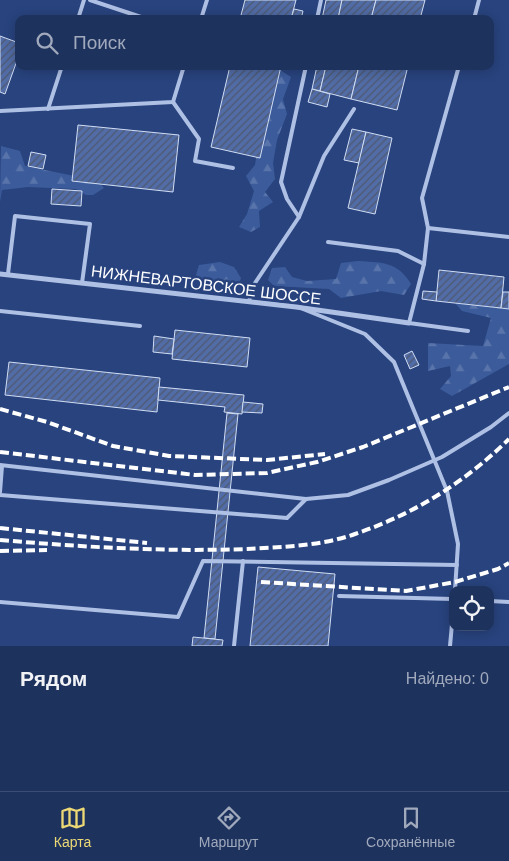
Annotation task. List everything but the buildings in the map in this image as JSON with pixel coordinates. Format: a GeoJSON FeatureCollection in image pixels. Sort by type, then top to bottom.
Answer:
{"type":"FeatureCollection","features":[{"type":"Feature","properties":{"kind":"street","name":"НИЖНЕВАРТОВСКОЕ ШОССЕ"},"geometry":{"type":"LineString","coordinates":[[0,274],[249,301],[409,323]]}},
{"type":"Feature","properties":{"kind":"lane"},"geometry":{"type":"LineString","coordinates":[[79,15],[84,0]]}},
{"type":"Feature","properties":{"kind":"lane"},"geometry":{"type":"LineString","coordinates":[[90,0],[135,15]]}},
{"type":"Feature","properties":{"kind":"lane"},"geometry":{"type":"LineString","coordinates":[[202,15],[207,0]]}},
{"type":"Feature","properties":{"kind":"lane"},"geometry":{"type":"LineString","coordinates":[[318,15],[321,0]]}},
{"type":"Feature","properties":{"kind":"lane"},"geometry":{"type":"LineString","coordinates":[[475,15],[479,0]]}},
{"type":"Feature","properties":{"kind":"lane"},"geometry":{"type":"LineString","coordinates":[[48,109],[61,70]]}},
{"type":"Feature","properties":{"kind":"lane"},"geometry":{"type":"LineString","coordinates":[[173,102],[183,70]]}},
{"type":"Feature","properties":{"kind":"lane"},"geometry":{"type":"LineString","coordinates":[[299,217],[286,199],[281,182],[305,70]]}},
{"type":"Feature","properties":{"kind":"lane"},"geometry":{"type":"LineString","coordinates":[[458,70],[422,198],[428,228],[424,264],[409,323],[468,331]]}},
{"type":"Feature","properties":{"kind":"lane"},"geometry":{"type":"LineString","coordinates":[[0,111],[173,102]]}},
{"type":"Feature","properties":{"kind":"lane"},"geometry":{"type":"LineString","coordinates":[[173,102],[199,140],[195,161],[233,168]]}},
{"type":"Feature","properties":{"kind":"lane"},"geometry":{"type":"LineString","coordinates":[[249,301],[255,283],[299,217],[324,156],[354,109]]}},
{"type":"Feature","properties":{"kind":"lane"},"geometry":{"type":"LineString","coordinates":[[8,274],[15,216],[90,224],[82,283]]}},
{"type":"Feature","properties":{"kind":"lane"},"geometry":{"type":"LineString","coordinates":[[428,228],[509,237]]}},
{"type":"Feature","properties":{"kind":"lane"},"geometry":{"type":"LineString","coordinates":[[328,242],[398,251],[424,264]]}},
{"type":"Feature","properties":{"kind":"lane"},"geometry":{"type":"LineString","coordinates":[[296,307],[365,334],[394,362],[447,491],[458,544],[455,586]]}},
{"type":"Feature","properties":{"kind":"lane"},"geometry":{"type":"LineString","coordinates":[[0,311],[140,326]]}},
{"type":"Feature","properties":{"kind":"lane"},"geometry":{"type":"LineString","coordinates":[[306,499],[287,518],[0,493],[1,466],[306,499],[348,495],[435,459],[491,427],[509,413]]}},
{"type":"Feature","properties":{"kind":"lane"},"geometry":{"type":"LineString","coordinates":[[0,602],[178,617],[203,561],[457,565]]}},
{"type":"Feature","properties":{"kind":"lane"},"geometry":{"type":"LineString","coordinates":[[234,646],[243,562]]}},
{"type":"Feature","properties":{"kind":"lane"},"geometry":{"type":"LineString","coordinates":[[339,596],[449,599]]}},
{"type":"Feature","properties":{"kind":"lane"},"geometry":{"type":"LineString","coordinates":[[494,601],[509,602]]}},
{"type":"Feature","properties":{"kind":"lane"},"geometry":{"type":"LineString","coordinates":[[450,646],[451,631]]}},
{"type":"Feature","properties":{"kind":"green space"},"geometry":{"type":"Polygon","coordinates":[[[280,70],[291,77],[283,99],[287,114],[277,140],[273,163],[275,179],[265,192],[273,202],[259,211],[260,227],[251,232],[239,227],[247,214],[254,191],[246,176],[255,165],[258,145],[280,70]]]}},
{"type":"Feature","properties":{"kind":"green space"},"geometry":{"type":"Polygon","coordinates":[[[1,146],[20,151],[25,166],[99,181],[104,188],[93,195],[86,195],[76,189],[28,187],[2,190],[0,202],[1,146]]]}},
{"type":"Feature","properties":{"kind":"green space"},"geometry":{"type":"Polygon","coordinates":[[[358,261],[382,263],[395,267],[406,276],[411,284],[404,295],[381,291],[341,298],[329,289],[274,286],[268,280],[272,268],[285,267],[292,277],[307,281],[336,279],[341,263],[358,261]]]}},
{"type":"Feature","properties":{"kind":"green space"},"geometry":{"type":"Polygon","coordinates":[[[220,262],[234,267],[241,278],[239,285],[204,282],[195,278],[199,265],[220,262]]]}},
{"type":"Feature","properties":{"kind":"green space"},"geometry":{"type":"Polygon","coordinates":[[[455,303],[509,309],[509,364],[452,396],[440,389],[451,376],[450,366],[428,371],[428,343],[483,346],[491,318],[462,311],[455,303]]]}},
{"type":"Feature","properties":{"kind":"railway"},"geometry":{"type":"LineString","coordinates":[[0,452],[195,475],[267,473],[317,462],[363,447],[509,387]]}},
{"type":"Feature","properties":{"kind":"railway"},"geometry":{"type":"LineString","coordinates":[[0,409],[47,422],[113,446],[169,456],[267,460],[325,454]]}},
{"type":"Feature","properties":{"kind":"railway"},"geometry":{"type":"LineString","coordinates":[[0,540],[92,547],[185,550],[274,548],[329,541],[377,526],[418,507],[474,470],[509,439]]}},
{"type":"Feature","properties":{"kind":"railway"},"geometry":{"type":"LineString","coordinates":[[0,528],[147,543]]}},
{"type":"Feature","properties":{"kind":"railway"},"geometry":{"type":"LineString","coordinates":[[0,551],[47,550]]}},
{"type":"Feature","properties":{"kind":"railway"},"geometry":{"type":"LineString","coordinates":[[261,582],[406,591],[455,582],[498,569],[509,563]]}}]}
